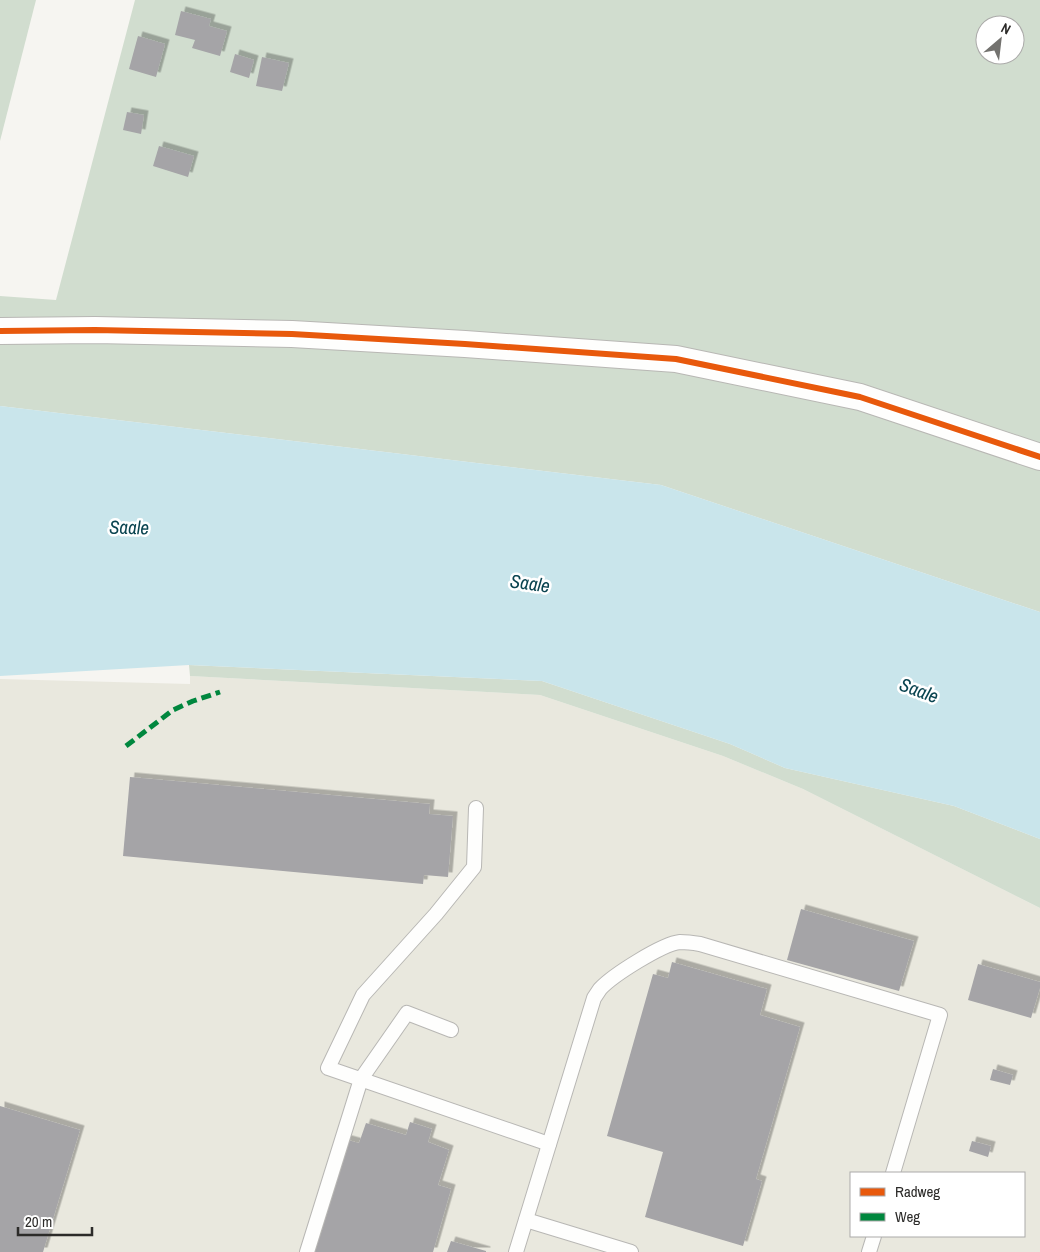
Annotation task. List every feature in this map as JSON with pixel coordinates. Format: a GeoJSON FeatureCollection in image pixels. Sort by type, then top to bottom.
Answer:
{"type":"FeatureCollection","features":[{"type":"Feature","properties":{"kind":"street"},"geometry":{"type":"LineString","coordinates":[[0,331],[95,330],[292,334],[676,359],[860,397],[1040,457]]}},
{"type":"Feature","properties":{"kind":"lane"},"geometry":{"type":"LineString","coordinates":[[476,808],[474,866],[436,914],[363,995],[328,1068],[549,1144]]}},
{"type":"Feature","properties":{"kind":"lane"},"geometry":{"type":"LineString","coordinates":[[516,1252],[594,998],[600,989],[629,967],[665,947],[680,942],[700,944],[940,1015],[892,1172]]}},
{"type":"Feature","properties":{"kind":"lane"},"geometry":{"type":"LineString","coordinates":[[307,1252],[361,1079],[407,1013],[451,1030]]}},
{"type":"Feature","properties":{"kind":"lane"},"geometry":{"type":"LineString","coordinates":[[526,1220],[631,1252]]}},
{"type":"Feature","properties":{"kind":"lane"},"geometry":{"type":"LineString","coordinates":[[869,1252],[874,1237]]}},
{"type":"Feature","properties":{"kind":"shaded area"},"geometry":{"type":"Polygon","coordinates":[[[190,676],[540,695],[723,756],[803,789],[1040,908],[1040,1252],[0,1252],[0,679],[190,684],[190,676]]]}},
{"type":"Feature","properties":{"kind":"green space"},"geometry":{"type":"Polygon","coordinates":[[[0,0],[36,0],[0,141],[0,0]]]}},
{"type":"Feature","properties":{"kind":"green space"},"geometry":{"type":"Polygon","coordinates":[[[135,0],[1040,0],[1040,612],[661,485],[0,406],[0,296],[56,300],[135,0]]]}},
{"type":"Feature","properties":{"kind":"green space"},"geometry":{"type":"Polygon","coordinates":[[[189,665],[542,681],[730,744],[785,768],[954,806],[1040,839],[1040,908],[803,789],[723,756],[540,695],[190,676],[189,665]]]}},
{"type":"Feature","properties":{"kind":"water","name":"Saale"},"geometry":{"type":"Polygon","coordinates":[[[0,406],[661,485],[1040,612],[1040,839],[954,806],[785,768],[730,744],[542,681],[189,665],[0,676],[0,406]]]}},
{"type":"Feature","properties":{"kind":"building"},"geometry":{"type":"Polygon","coordinates":[[[181,11],[211,19],[209,26],[227,31],[220,56],[192,48],[195,40],[175,35],[181,11]]]}},
{"type":"Feature","properties":{"kind":"building"},"geometry":{"type":"Polygon","coordinates":[[[138,36],[165,44],[156,77],[129,69],[138,36]]]}},
{"type":"Feature","properties":{"kind":"building"},"geometry":{"type":"Polygon","coordinates":[[[235,54],[254,60],[249,78],[230,72],[235,54]]]}},
{"type":"Feature","properties":{"kind":"building"},"geometry":{"type":"Polygon","coordinates":[[[262,57],[289,63],[282,91],[256,86],[262,57]]]}},
{"type":"Feature","properties":{"kind":"building"},"geometry":{"type":"Polygon","coordinates":[[[127,112],[144,115],[141,134],[123,130],[127,112]]]}},
{"type":"Feature","properties":{"kind":"building"},"geometry":{"type":"Polygon","coordinates":[[[159,146],[194,156],[188,177],[153,166],[159,146]]]}},
{"type":"Feature","properties":{"kind":"building"},"geometry":{"type":"Polygon","coordinates":[[[130,777],[430,804],[429,814],[453,816],[448,877],[424,875],[423,884],[123,856],[130,777]]]}},
{"type":"Feature","properties":{"kind":"building"},"geometry":{"type":"Polygon","coordinates":[[[801,909],[914,941],[899,991],[787,960],[801,909]]]}},
{"type":"Feature","properties":{"kind":"building"},"geometry":{"type":"Polygon","coordinates":[[[672,962],[767,989],[760,1015],[800,1027],[756,1179],[762,1181],[743,1246],[645,1217],[663,1152],[607,1136],[653,974],[668,978],[672,962]]]}},
{"type":"Feature","properties":{"kind":"building"},"geometry":{"type":"Polygon","coordinates":[[[978,964],[1040,982],[1031,1018],[968,1000],[978,964]]]}},
{"type":"Feature","properties":{"kind":"building"},"geometry":{"type":"Polygon","coordinates":[[[993,1069],[1013,1075],[1010,1085],[990,1080],[993,1069]]]}},
{"type":"Feature","properties":{"kind":"building"},"geometry":{"type":"Polygon","coordinates":[[[0,1106],[80,1130],[43,1252],[0,1252],[0,1106]]]}},
{"type":"Feature","properties":{"kind":"building"},"geometry":{"type":"Polygon","coordinates":[[[410,1122],[432,1129],[428,1142],[449,1150],[438,1185],[451,1189],[433,1252],[309,1252],[344,1139],[359,1143],[366,1123],[406,1135],[410,1122]]]}},
{"type":"Feature","properties":{"kind":"building"},"geometry":{"type":"Polygon","coordinates":[[[972,1141],[991,1146],[988,1157],[969,1151],[972,1141]]]}},
{"type":"Feature","properties":{"kind":"building"},"geometry":{"type":"Polygon","coordinates":[[[451,1241],[486,1251],[486,1252],[447,1252],[451,1241]]]}},
{"type":"Feature","properties":{"kind":"marked path"},"geometry":{"type":"LineString","coordinates":[[126,746],[173,710],[220,692]]}},
{"type":"Feature","properties":{"kind":"cycle path"},"geometry":{"type":"LineString","coordinates":[[0,331],[95,330],[292,334],[676,359],[860,397],[1040,457]]}}]}
